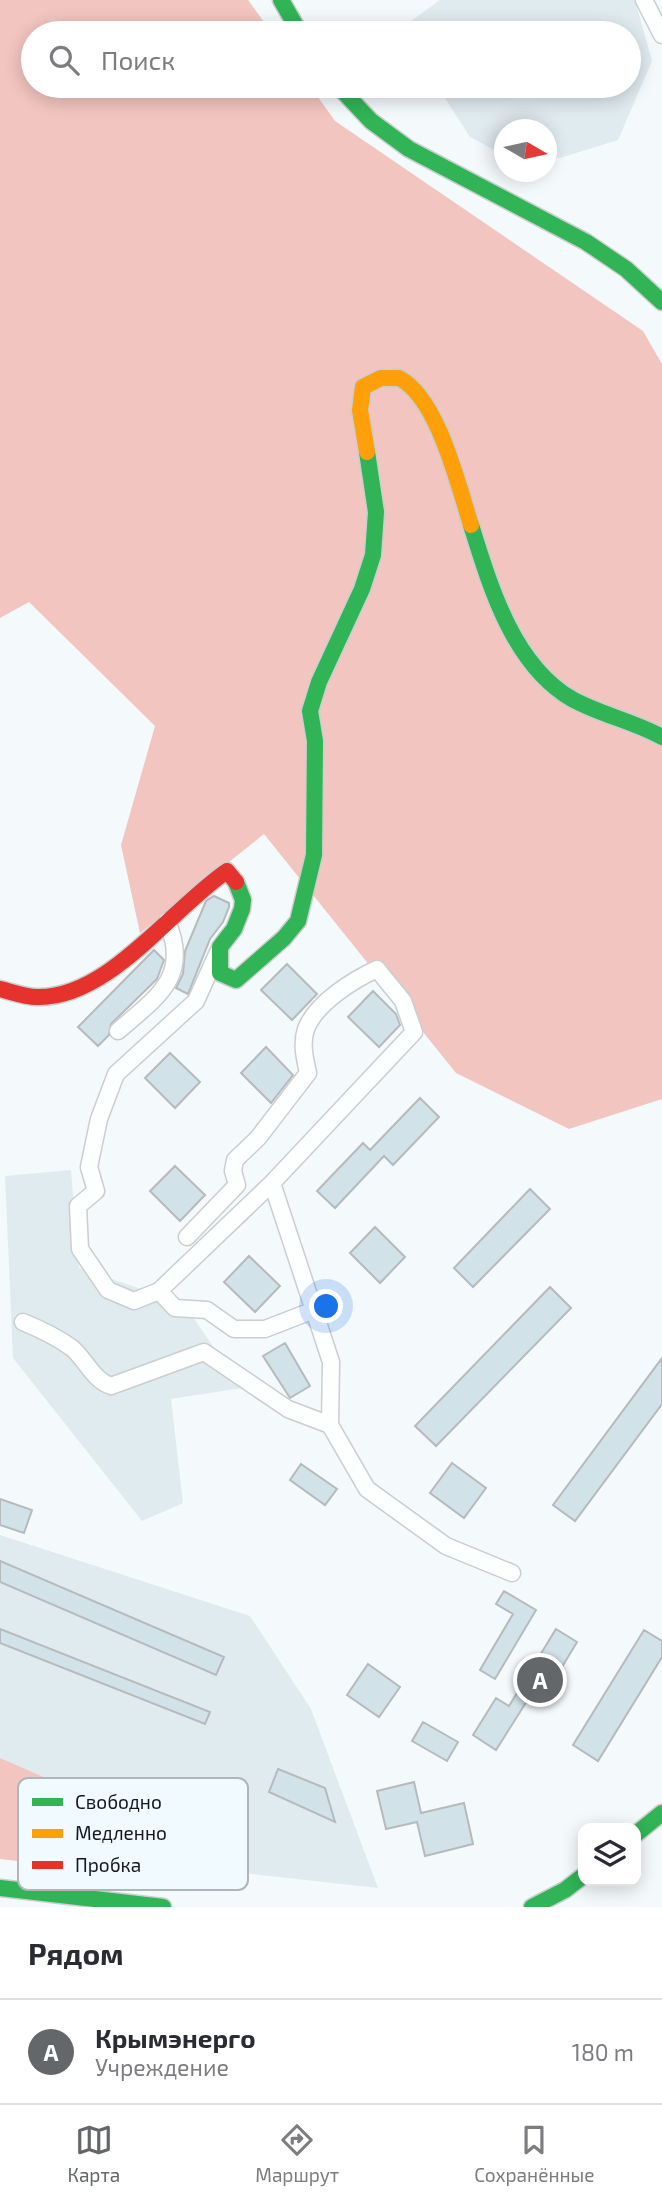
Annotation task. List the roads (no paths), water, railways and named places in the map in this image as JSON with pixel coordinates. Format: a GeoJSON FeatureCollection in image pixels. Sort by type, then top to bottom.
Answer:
{"type":"FeatureCollection","features":[{"type":"Feature","properties":{"kind":"main road"},"geometry":{"type":"LineString","coordinates":[[281,0],[293,21]]}},
{"type":"Feature","properties":{"kind":"main road"},"geometry":{"type":"LineString","coordinates":[[350,98],[370,118],[411,149],[602,251],[632,271],[662,302]]}},
{"type":"Feature","properties":{"kind":"main road"},"geometry":{"type":"LineString","coordinates":[[0,989],[8,997],[40,998],[96,981],[130,958],[191,896],[227,872],[239,882],[244,903],[235,932],[220,947],[220,974],[236,980],[284,938],[299,921],[314,855],[315,741],[310,711],[319,682],[362,589],[373,555],[376,512],[360,410],[363,387],[378,376],[394,376],[410,384],[422,401],[442,439],[507,621],[529,658],[550,683],[576,700],[594,710],[645,726],[662,737]]}},
{"type":"Feature","properties":{"kind":"main road"},"geometry":{"type":"LineString","coordinates":[[641,1830],[662,1813]]}},
{"type":"Feature","properties":{"kind":"main road"},"geometry":{"type":"LineString","coordinates":[[532,1907],[565,1890],[578,1880]]}},
{"type":"Feature","properties":{"kind":"main road"},"geometry":{"type":"LineString","coordinates":[[0,1888],[163,1907]]}},
{"type":"Feature","properties":{"kind":"street"},"geometry":{"type":"LineString","coordinates":[[644,0],[662,35]]}},
{"type":"Feature","properties":{"kind":"street"},"geometry":{"type":"LineString","coordinates":[[118,1031],[157,997],[175,969],[175,939],[167,921]]}},
{"type":"Feature","properties":{"kind":"street"},"geometry":{"type":"LineString","coordinates":[[187,1237],[237,1185],[233,1171],[235,1160],[258,1138],[308,1073],[303,1051],[307,1028],[329,999],[357,978],[377,970],[403,1002],[414,1032],[272,1183],[159,1292],[134,1301],[108,1290],[80,1249],[78,1206],[96,1192],[89,1167],[99,1119],[116,1074],[196,1001],[220,947]]}},
{"type":"Feature","properties":{"kind":"street"},"geometry":{"type":"LineString","coordinates":[[272,1183],[331,1362],[330,1425],[366,1489],[446,1546],[512,1573]]}},
{"type":"Feature","properties":{"kind":"street"},"geometry":{"type":"LineString","coordinates":[[159,1292],[175,1308],[207,1310],[234,1329],[265,1329],[314,1310]]}},
{"type":"Feature","properties":{"kind":"street"},"geometry":{"type":"LineString","coordinates":[[23,1322],[44,1330],[73,1349],[102,1383],[111,1386],[204,1352],[288,1409],[330,1425]]}},
{"type":"Feature","properties":{"kind":"place","name":"Крымэнерго"},"geometry":{"type":"Point","coordinates":[540,1680]}}]}
